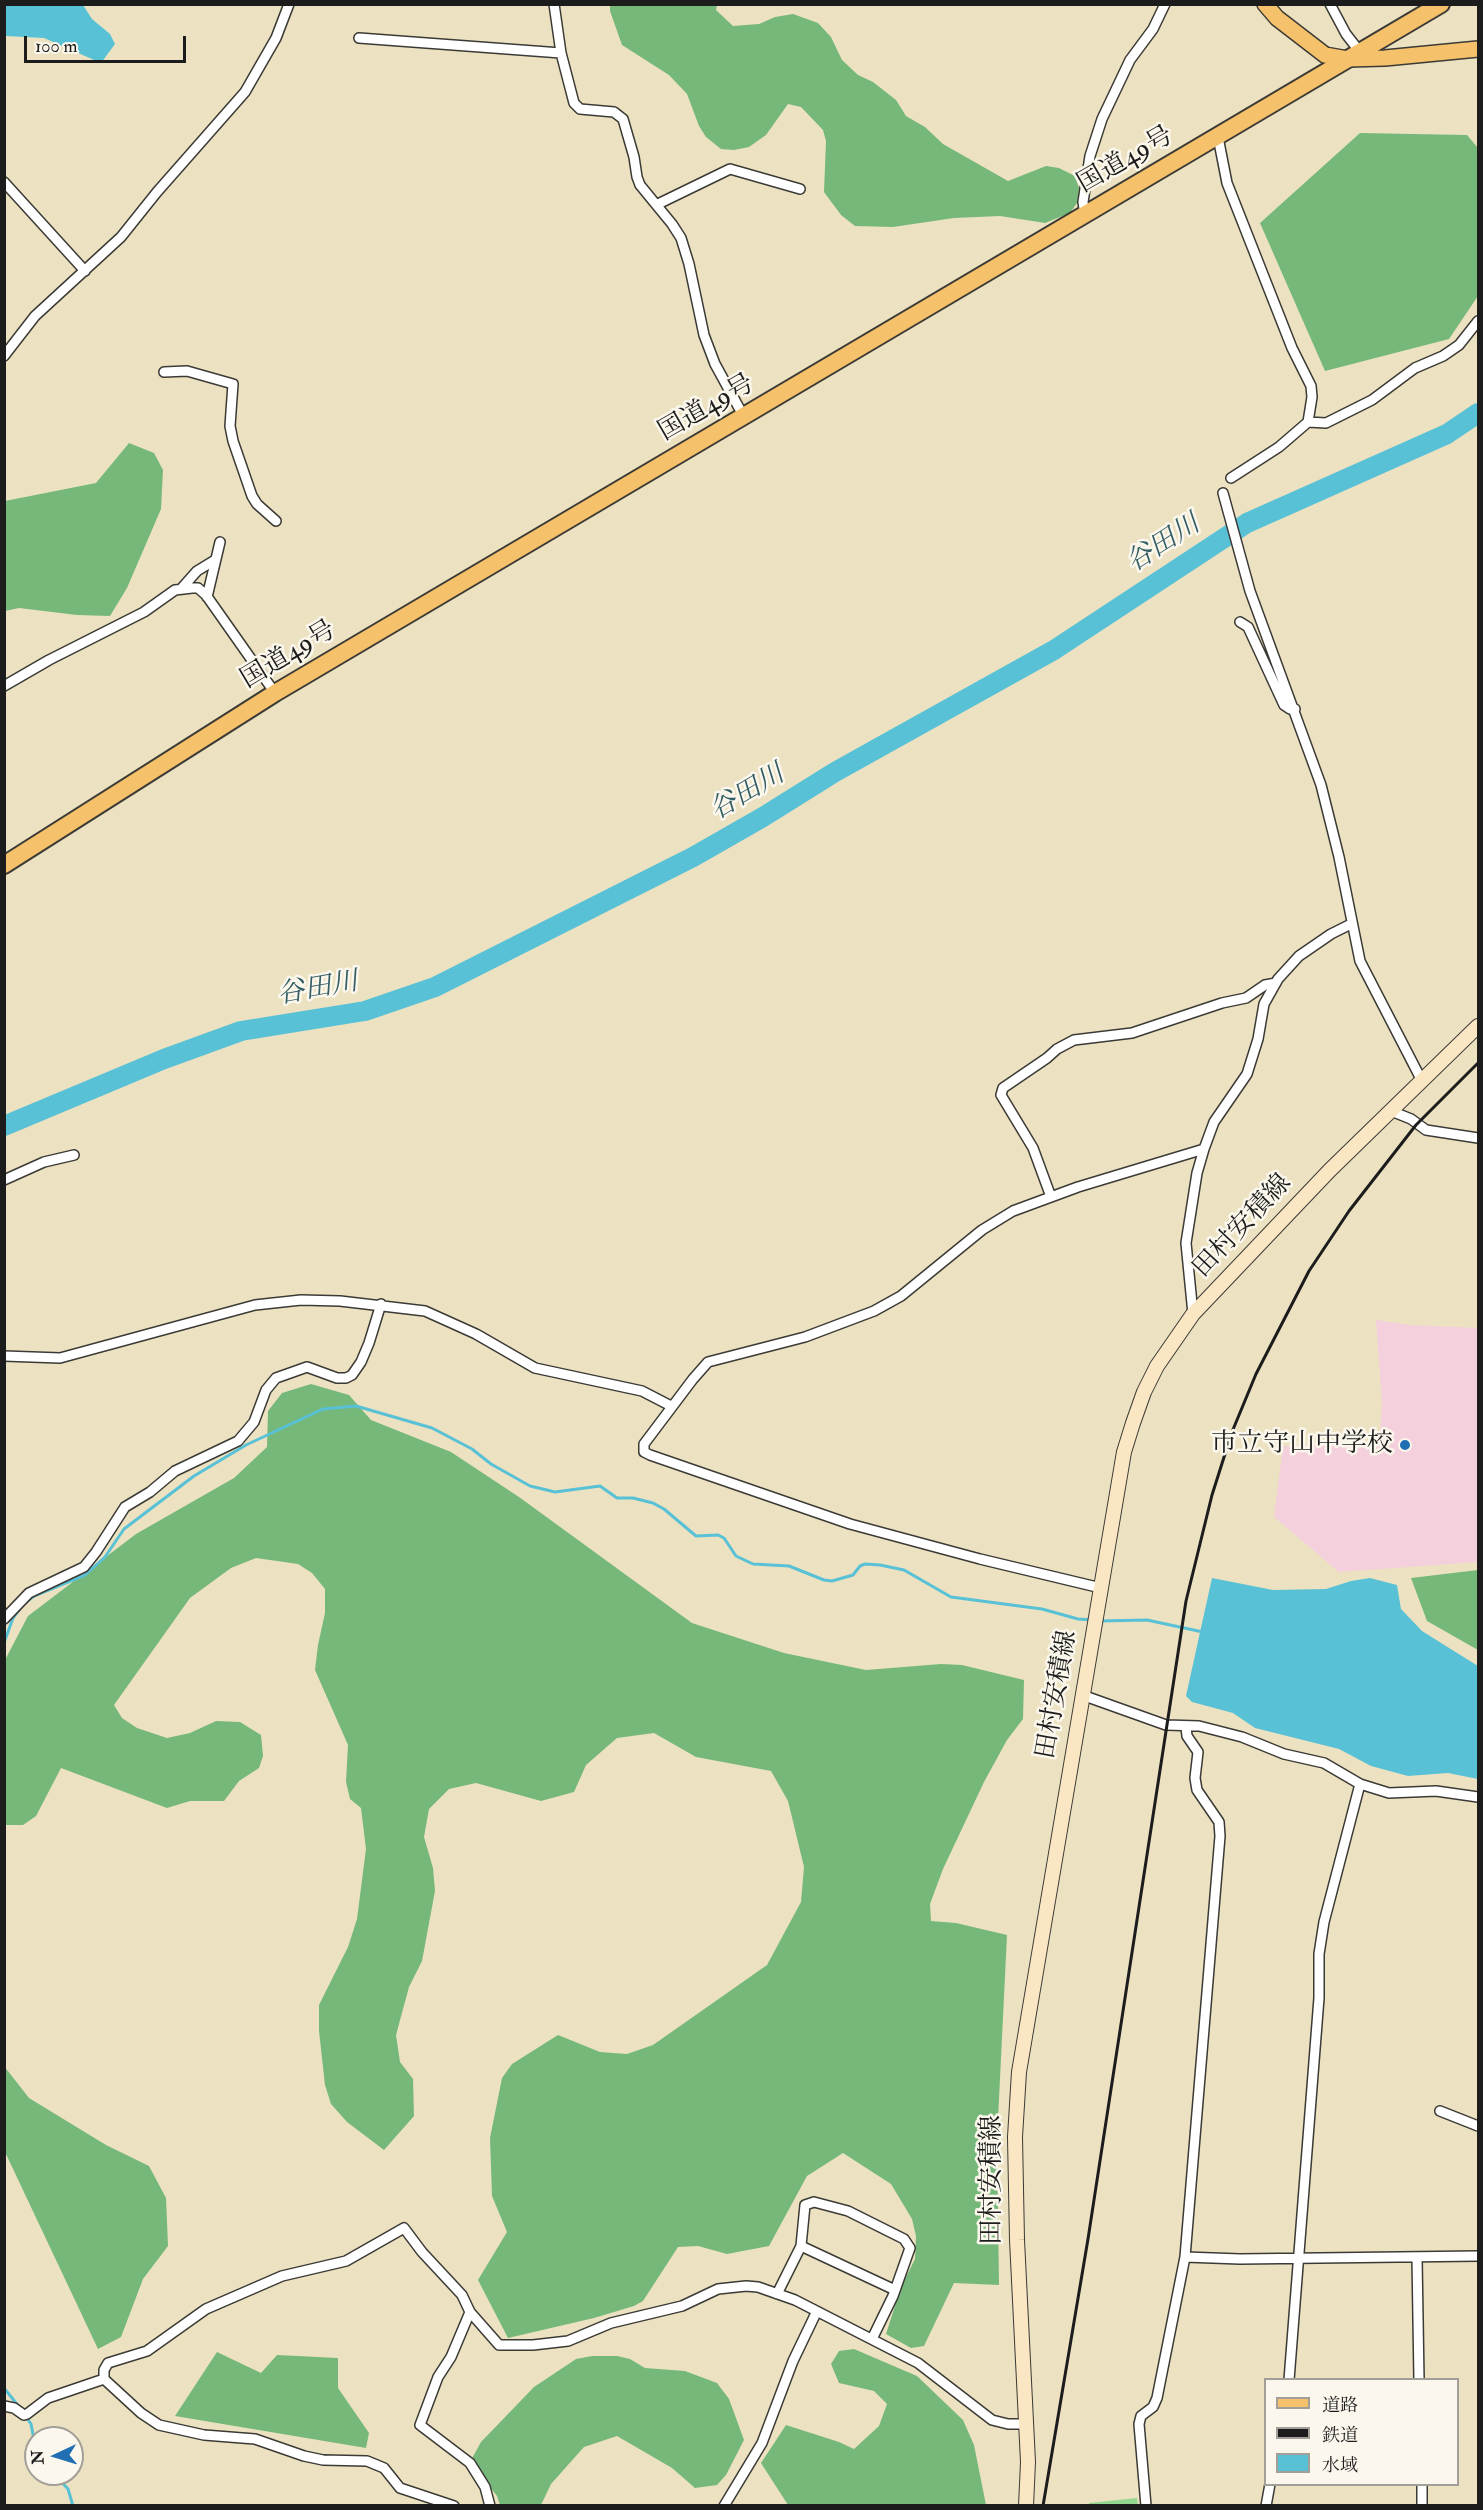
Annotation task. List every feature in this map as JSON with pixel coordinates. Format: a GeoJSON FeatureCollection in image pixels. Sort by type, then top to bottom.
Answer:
{"type":"FeatureCollection","features":[{"type":"Feature","properties":{"kind":"highway","name":"国道49号"},"geometry":{"type":"LineString","coordinates":[[4,864],[275,693],[1441,4]]}},
{"type":"Feature","properties":{"kind":"main road"},"geometry":{"type":"LineString","coordinates":[[1265,4],[1277,18],[1325,55],[1385,58],[1479,49]]}},
{"type":"Feature","properties":{"kind":"main road","name":"田村安積線"},"geometry":{"type":"LineString","coordinates":[[1026,2505],[1028,2462],[1016,2211],[1015,2137],[1019,2072],[1124,1452],[1132,1424],[1157,1366],[1193,1314],[1330,1170],[1479,1026]]}},
{"type":"Feature","properties":{"kind":"street"},"geometry":{"type":"LineString","coordinates":[[4,356],[35,316],[121,237],[157,192],[245,92],[276,38],[289,4]]}},
{"type":"Feature","properties":{"kind":"street"},"geometry":{"type":"LineString","coordinates":[[554,4],[561,53],[573,104],[580,109],[614,112],[621,116],[633,151],[640,185],[658,204],[681,238],[704,335],[715,364],[744,417]]}},
{"type":"Feature","properties":{"kind":"street"},"geometry":{"type":"LineString","coordinates":[[1330,4],[1346,34],[1354,56]]}},
{"type":"Feature","properties":{"kind":"street"},"geometry":{"type":"LineString","coordinates":[[1085,215],[1083,202],[1089,156],[1102,119],[1130,60],[1153,29],[1160,6]]}},
{"type":"Feature","properties":{"kind":"street"},"geometry":{"type":"LineString","coordinates":[[359,38],[561,53]]}},
{"type":"Feature","properties":{"kind":"street"},"geometry":{"type":"LineString","coordinates":[[1218,137],[1227,183],[1292,348],[1311,386],[1312,405],[1308,422],[1279,447],[1231,478]]}},
{"type":"Feature","properties":{"kind":"street"},"geometry":{"type":"LineString","coordinates":[[658,204],[727,169],[734,169],[800,189]]}},
{"type":"Feature","properties":{"kind":"street"},"geometry":{"type":"LineString","coordinates":[[4,182],[85,271]]}},
{"type":"Feature","properties":{"kind":"street"},"geometry":{"type":"LineString","coordinates":[[1308,422],[1326,423],[1372,400],[1415,368],[1443,356],[1459,345],[1479,321]]}},
{"type":"Feature","properties":{"kind":"street"},"geometry":{"type":"LineString","coordinates":[[164,372],[187,371],[232,384],[230,426],[233,441],[252,496],[261,509],[276,520]]}},
{"type":"Feature","properties":{"kind":"street"},"geometry":{"type":"LineString","coordinates":[[1223,494],[1250,591],[1321,785],[1339,857],[1360,961],[1422,1081]]}},
{"type":"Feature","properties":{"kind":"street"},"geometry":{"type":"LineString","coordinates":[[207,597],[220,542]]}},
{"type":"Feature","properties":{"kind":"street"},"geometry":{"type":"LineString","coordinates":[[181,589],[197,571],[215,560]]}},
{"type":"Feature","properties":{"kind":"street"},"geometry":{"type":"LineString","coordinates":[[4,686],[49,660],[144,612],[161,598],[181,589],[198,588],[207,597],[275,693]]}},
{"type":"Feature","properties":{"kind":"street"},"geometry":{"type":"LineString","coordinates":[[1240,622],[1250,630],[1284,705],[1295,709]]}},
{"type":"Feature","properties":{"kind":"street"},"geometry":{"type":"LineString","coordinates":[[1193,1314],[1186,1244],[1197,1173],[1214,1122],[1250,1067],[1264,1004],[1286,968],[1331,934],[1351,924]]}},
{"type":"Feature","properties":{"kind":"street"},"geometry":{"type":"LineString","coordinates":[[1051,1197],[1033,1148],[1000,1095],[1003,1088],[1047,1058],[1056,1049],[1074,1040],[1132,1034],[1221,1003],[1246,998],[1265,985],[1276,983]]}},
{"type":"Feature","properties":{"kind":"street"},"geometry":{"type":"LineString","coordinates":[[1391,1111],[1411,1119],[1426,1130],[1479,1138]]}},
{"type":"Feature","properties":{"kind":"street"},"geometry":{"type":"LineString","coordinates":[[1101,1588],[850,1524],[650,1455],[644,1452],[644,1444],[671,1406],[708,1362],[805,1337],[874,1311],[901,1296],[997,1219],[1051,1197],[1166,1159],[1204,1149]]}},
{"type":"Feature","properties":{"kind":"street"},"geometry":{"type":"LineString","coordinates":[[4,1180],[44,1162],[74,1155]]}},
{"type":"Feature","properties":{"kind":"street"},"geometry":{"type":"LineString","coordinates":[[4,1356],[60,1358],[216,1315],[284,1300],[329,1300],[381,1304],[425,1311],[440,1316],[535,1368],[642,1391],[671,1406]]}},
{"type":"Feature","properties":{"kind":"street"},"geometry":{"type":"LineString","coordinates":[[4,1619],[29,1593],[84,1567],[125,1507],[150,1492],[175,1470],[238,1441],[254,1422],[266,1390],[276,1378],[307,1368],[337,1378],[352,1375],[361,1362],[381,1304]]}},
{"type":"Feature","properties":{"kind":"street"},"geometry":{"type":"LineString","coordinates":[[1082,1695],[1166,1725],[1199,1726],[1242,1737],[1284,1754],[1317,1761],[1359,1784],[1389,1793],[1436,1791],[1479,1797]]}},
{"type":"Feature","properties":{"kind":"street"},"geometry":{"type":"LineString","coordinates":[[1146,2505],[1139,2421],[1144,2412],[1153,2407],[1157,2398],[1185,2257],[1220,1836],[1219,1822],[1197,1790],[1195,1782],[1198,1752],[1187,1736],[1186,1727]]}},
{"type":"Feature","properties":{"kind":"street"},"geometry":{"type":"LineString","coordinates":[[1289,2378],[1318,1998],[1319,1954],[1324,1922],[1359,1784]]}},
{"type":"Feature","properties":{"kind":"street"},"geometry":{"type":"LineString","coordinates":[[1440,2111],[1479,2126]]}},
{"type":"Feature","properties":{"kind":"street"},"geometry":{"type":"LineString","coordinates":[[777,2294],[801,2246],[805,2205],[814,2202],[848,2211],[908,2242],[910,2248],[895,2290],[872,2339]]}},
{"type":"Feature","properties":{"kind":"street"},"geometry":{"type":"LineString","coordinates":[[454,2505],[400,2488],[384,2468],[367,2461],[323,2460],[255,2439],[204,2435],[159,2425],[141,2413],[104,2379],[104,2370],[108,2363],[147,2351],[206,2309],[282,2276],[346,2261],[404,2228],[422,2252],[462,2295],[470,2312],[499,2345],[533,2345],[568,2341],[611,2323],[682,2306],[726,2288],[752,2286],[777,2294],[918,2363],[992,2420],[1008,2424],[1026,2424]]}},
{"type":"Feature","properties":{"kind":"street"},"geometry":{"type":"LineString","coordinates":[[801,2246],[895,2290]]}},
{"type":"Feature","properties":{"kind":"street"},"geometry":{"type":"LineString","coordinates":[[1185,2257],[1240,2259],[1479,2256]]}},
{"type":"Feature","properties":{"kind":"street"},"geometry":{"type":"LineString","coordinates":[[1417,2258],[1419,2378]]}},
{"type":"Feature","properties":{"kind":"street"},"geometry":{"type":"LineString","coordinates":[[470,2312],[451,2357],[438,2378],[420,2425],[470,2463],[485,2487],[490,2505]]}},
{"type":"Feature","properties":{"kind":"street"},"geometry":{"type":"LineString","coordinates":[[724,2505],[762,2443],[793,2361],[816,2313]]}},
{"type":"Feature","properties":{"kind":"street"},"geometry":{"type":"LineString","coordinates":[[4,2406],[26,2415],[55,2395],[104,2379]]}},
{"type":"Feature","properties":{"kind":"street"},"geometry":{"type":"LineString","coordinates":[[1266,2505],[1270,2486]]}},
{"type":"Feature","properties":{"kind":"street"},"geometry":{"type":"LineString","coordinates":[[1422,2486],[1422,2505]]}},
{"type":"Feature","properties":{"kind":"shaded area","name":"市立守山中学校"},"geometry":{"type":"Polygon","coordinates":[[[1376,1320],[1410,1325],[1478,1328],[1478,1562],[1339,1572],[1274,1517],[1283,1446],[1379,1444],[1382,1403],[1376,1320]]]}},
{"type":"Feature","properties":{"kind":"green space"},"geometry":{"type":"Polygon","coordinates":[[[610,5],[717,5],[716,10],[733,26],[759,24],[775,17],[793,14],[818,23],[831,37],[842,60],[858,75],[873,82],[896,100],[906,116],[925,127],[943,144],[1008,181],[1046,166],[1059,168],[1075,176],[1079,188],[1077,203],[1070,213],[1045,223],[1000,216],[954,218],[893,227],[855,226],[841,215],[824,192],[826,141],[823,130],[801,107],[788,104],[766,135],[749,147],[734,150],[721,149],[706,137],[699,126],[687,94],[669,75],[622,45],[610,5]]]}},
{"type":"Feature","properties":{"kind":"green space"},"geometry":{"type":"Polygon","coordinates":[[[1360,133],[1467,135],[1478,148],[1478,296],[1449,339],[1325,371],[1260,223],[1360,133]]]}},
{"type":"Feature","properties":{"kind":"green space"},"geometry":{"type":"Polygon","coordinates":[[[129,443],[154,453],[163,470],[161,509],[127,588],[110,616],[77,615],[19,608],[5,611],[5,501],[96,483],[129,443]]]}},
{"type":"Feature","properties":{"kind":"green space"},"geometry":{"type":"Polygon","coordinates":[[[311,1384],[349,1395],[371,1420],[451,1452],[519,1497],[692,1623],[784,1653],[866,1670],[941,1664],[962,1665],[1024,1680],[1023,1719],[1007,1740],[984,1782],[943,1869],[930,1904],[931,1921],[956,1923],[1007,1935],[997,2140],[999,2285],[954,2283],[924,2346],[911,2348],[886,2334],[901,2287],[915,2259],[916,2236],[912,2219],[891,2184],[843,2153],[807,2176],[769,2246],[727,2254],[698,2246],[678,2247],[643,2301],[634,2306],[508,2338],[478,2280],[507,2232],[492,2196],[490,2138],[502,2078],[512,2064],[558,2035],[600,2052],[627,2054],[653,2045],[767,1965],[801,1902],[804,1867],[788,1801],[771,1771],[696,1757],[654,1733],[617,1738],[586,1765],[574,1792],[541,1801],[476,1783],[449,1789],[429,1809],[424,1837],[433,1868],[435,1891],[422,1961],[409,1987],[396,2035],[400,2062],[413,2079],[414,2116],[384,2150],[347,2122],[331,2104],[325,2085],[319,2031],[319,2005],[348,1947],[357,1919],[366,1849],[361,1808],[350,1799],[346,1782],[348,1745],[315,1670],[325,1613],[325,1589],[312,1573],[298,1564],[256,1558],[231,1568],[190,1598],[114,1705],[122,1718],[137,1728],[167,1738],[190,1733],[216,1721],[240,1722],[261,1735],[263,1756],[259,1768],[239,1781],[224,1801],[190,1801],[167,1808],[61,1768],[36,1816],[23,1825],[5,1825],[5,1660],[28,1616],[136,1534],[234,1478],[267,1447],[268,1411],[282,1393],[311,1384]]]}},
{"type":"Feature","properties":{"kind":"green space"},"geometry":{"type":"Polygon","coordinates":[[[1478,1570],[1478,1650],[1427,1621],[1411,1578],[1478,1570]]]}},
{"type":"Feature","properties":{"kind":"green space"},"geometry":{"type":"Polygon","coordinates":[[[4,2066],[29,2098],[106,2145],[149,2166],[166,2198],[168,2246],[143,2279],[121,2337],[98,2349],[5,2152],[4,2066]]]}},
{"type":"Feature","properties":{"kind":"green space"},"geometry":{"type":"Polygon","coordinates":[[[854,2349],[917,2376],[963,2420],[974,2445],[986,2505],[788,2505],[761,2463],[786,2425],[854,2449],[879,2426],[887,2404],[874,2391],[839,2383],[831,2364],[839,2351],[854,2349]]]}},
{"type":"Feature","properties":{"kind":"green space"},"geometry":{"type":"Polygon","coordinates":[[[217,2352],[261,2373],[277,2355],[338,2358],[338,2388],[369,2433],[366,2448],[175,2416],[217,2352]]]}},
{"type":"Feature","properties":{"kind":"green space"},"geometry":{"type":"Polygon","coordinates":[[[592,2356],[617,2356],[630,2359],[645,2368],[685,2371],[717,2383],[729,2399],[744,2440],[726,2475],[717,2485],[695,2488],[672,2468],[617,2436],[584,2447],[551,2484],[541,2505],[500,2505],[497,2496],[470,2462],[481,2442],[534,2387],[576,2359],[592,2356]]]}},
{"type":"Feature","properties":{"kind":"green space"},"geometry":{"type":"Polygon","coordinates":[[[1137,2498],[1138,2505],[1089,2505],[1089,2503],[1137,2498]]]}},
{"type":"Feature","properties":{"kind":"water"},"geometry":{"type":"Polygon","coordinates":[[[4,5],[83,5],[92,19],[110,34],[115,44],[101,63],[44,38],[5,36],[4,5]]]}},
{"type":"Feature","properties":{"kind":"water"},"geometry":{"type":"Polygon","coordinates":[[[1212,1578],[1273,1590],[1326,1589],[1370,1578],[1397,1585],[1401,1609],[1422,1631],[1478,1666],[1478,1779],[1448,1773],[1408,1776],[1371,1766],[1339,1749],[1255,1728],[1233,1713],[1192,1702],[1186,1696],[1212,1578]]]}},
{"type":"Feature","properties":{"kind":"waterway","name":"谷田川"},"geometry":{"type":"LineString","coordinates":[[4,1126],[164,1059],[241,1031],[365,1011],[435,987],[693,857],[835,772],[1054,650],[1247,523],[1447,434],[1478,413]]}},
{"type":"Feature","properties":{"kind":"waterway"},"geometry":{"type":"LineString","coordinates":[[25,1603],[34,1596],[85,1575],[105,1557],[124,1529],[194,1476],[246,1445],[323,1409],[356,1406],[432,1428],[472,1449],[491,1464],[530,1486],[555,1492],[600,1486],[617,1498],[633,1498],[653,1503],[664,1509],[696,1536],[718,1535],[724,1538],[736,1556],[753,1564],[789,1566],[832,1581],[853,1575],[860,1566],[865,1564],[880,1565],[904,1570],[951,1597],[1042,1609],[1078,1619],[1093,1620]]}},
{"type":"Feature","properties":{"kind":"waterway"},"geometry":{"type":"LineString","coordinates":[[4,1643],[13,1618],[21,1607]]}},
{"type":"Feature","properties":{"kind":"waterway"},"geometry":{"type":"LineString","coordinates":[[1099,1621],[1147,1620],[1203,1632]]}},
{"type":"Feature","properties":{"kind":"waterway"},"geometry":{"type":"LineString","coordinates":[[4,2388],[20,2408]]}},
{"type":"Feature","properties":{"kind":"waterway"},"geometry":{"type":"LineString","coordinates":[[25,2415],[31,2426]]}},
{"type":"Feature","properties":{"kind":"waterway"},"geometry":{"type":"LineString","coordinates":[[65,2486],[73,2506]]}},
{"type":"Feature","properties":{"kind":"railway"},"geometry":{"type":"LineString","coordinates":[[1043,2506],[1088,2239],[1186,1601],[1212,1495],[1232,1432],[1256,1374],[1309,1271],[1349,1211],[1416,1125],[1478,1063]]}},
{"type":"Feature","properties":{"kind":"place","name":"市立守山中学校"},"geometry":{"type":"Point","coordinates":[1405,1445]}}]}
